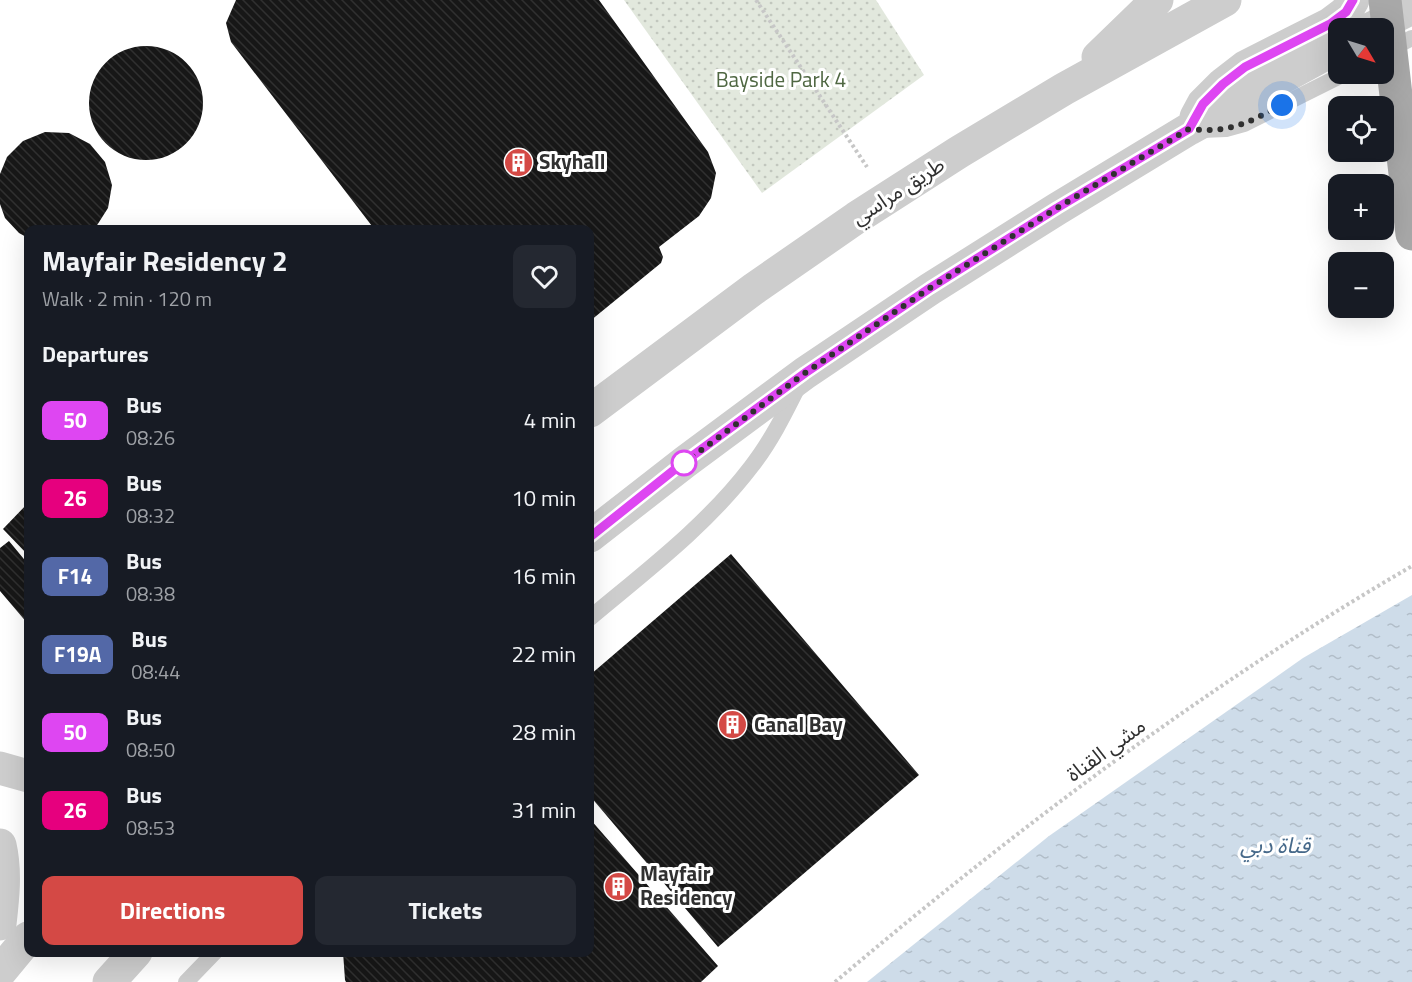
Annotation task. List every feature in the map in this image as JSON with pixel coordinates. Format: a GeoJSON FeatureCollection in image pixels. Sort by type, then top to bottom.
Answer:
{"type":"FeatureCollection","features":[{"type":"Feature","properties":{"kind":"main road"},"geometry":{"type":"LineString","coordinates":[[1398,16],[1412,234]]}},
{"type":"Feature","properties":{"kind":"street"},"geometry":{"type":"LineString","coordinates":[[1064,90],[1157,0]]}},
{"type":"Feature","properties":{"kind":"street","name":"طريق مراسي"},"geometry":{"type":"LineString","coordinates":[[594,408],[755,288],[856,218],[959,152],[1225,0]]}},
{"type":"Feature","properties":{"kind":"street"},"geometry":{"type":"LineString","coordinates":[[1189,129],[1203,104],[1223,84],[1245,67],[1330,24],[1346,12],[1353,0]]}},
{"type":"Feature","properties":{"kind":"street"},"geometry":{"type":"LineString","coordinates":[[594,534],[684,462],[805,373],[930,288],[1189,129],[1328,53]]}},
{"type":"Feature","properties":{"kind":"street"},"geometry":{"type":"LineString","coordinates":[[0,768],[24,775]]}},
{"type":"Feature","properties":{"kind":"street"},"geometry":{"type":"LineString","coordinates":[[0,845],[3,888],[0,924]]}},
{"type":"Feature","properties":{"kind":"street"},"geometry":{"type":"LineString","coordinates":[[0,972],[24,943]]}},
{"type":"Feature","properties":{"kind":"street"},"geometry":{"type":"LineString","coordinates":[[109,982],[132,957]]}},
{"type":"Feature","properties":{"kind":"lane"},"geometry":{"type":"LineString","coordinates":[[1189,129],[1226,129],[1245,124],[1328,82]]}},
{"type":"Feature","properties":{"kind":"lane"},"geometry":{"type":"LineString","coordinates":[[594,615],[717,508],[752,466],[782,420],[805,373]]}},
{"type":"Feature","properties":{"kind":"lane"},"geometry":{"type":"LineString","coordinates":[[195,978],[211,957]]}},
{"type":"Feature","properties":{"kind":"path"},"geometry":{"type":"LineString","coordinates":[[756,0],[887,198]]}},
{"type":"Feature","properties":{"kind":"path","name":"مشي القناة"},"geometry":{"type":"LineString","coordinates":[[835,982],[996,851],[1105,767],[1283,645],[1374,587],[1412,566]]}},
{"type":"Feature","properties":{"kind":"green space","name":"Bayside Park 4"},"geometry":{"type":"Polygon","coordinates":[[[624,0],[876,0],[924,75],[762,193],[624,0]]]}},
{"type":"Feature","properties":{"kind":"water","name":"قناة دبي"},"geometry":{"type":"Polygon","coordinates":[[[1412,595],[1412,982],[867,982],[1049,836],[1303,658],[1412,595]]]}},
{"type":"Feature","properties":{"kind":"building","name":"Skyhall"},"geometry":{"type":"Polygon","coordinates":[[[236,0],[599,0],[708,152],[716,173],[711,198],[699,216],[659,247],[663,257],[661,263],[594,318],[594,225],[371,225],[231,42],[226,23],[236,0]]]}},
{"type":"Feature","properties":{"kind":"building"},"geometry":{"type":"Polygon","coordinates":[[[146,46],[168,51],[186,63],[198,81],[203,103],[198,125],[186,143],[168,155],[146,160],[124,155],[106,143],[94,125],[89,103],[94,81],[106,63],[124,51],[146,46]]]}},
{"type":"Feature","properties":{"kind":"building"},"geometry":{"type":"Polygon","coordinates":[[[45,132],[69,133],[90,144],[105,162],[112,185],[108,208],[97,225],[24,225],[24,236],[5,218],[0,204],[0,174],[7,157],[23,141],[45,132]]]}},
{"type":"Feature","properties":{"kind":"building"},"geometry":{"type":"Polygon","coordinates":[[[24,507],[24,551],[3,529],[24,507]]]}},
{"type":"Feature","properties":{"kind":"building"},"geometry":{"type":"Polygon","coordinates":[[[9,541],[24,559],[24,619],[0,591],[0,548],[9,541]]]}},
{"type":"Feature","properties":{"kind":"building","name":"Canal Bay"},"geometry":{"type":"Polygon","coordinates":[[[731,554],[919,775],[718,947],[594,801],[594,672],[731,554]]]}},
{"type":"Feature","properties":{"kind":"building","name":"Mayfair Residency"},"geometry":{"type":"Polygon","coordinates":[[[594,824],[718,966],[701,982],[346,982],[343,957],[594,957],[594,824]]]}},
{"type":"Feature","properties":{"kind":"bus line","name":"50"},"geometry":{"type":"LineString","coordinates":[[594,534],[684,462],[805,373],[930,288],[1189,129],[1203,104],[1223,84],[1245,67],[1330,24],[1346,12],[1353,0]]}},
{"type":"Feature","properties":{"kind":"place","name":"Skyhall"},"geometry":{"type":"Point","coordinates":[518,162]}},
{"type":"Feature","properties":{"kind":"place","name":"Canal Bay"},"geometry":{"type":"Point","coordinates":[733,725]}},
{"type":"Feature","properties":{"kind":"place","name":"Mayfair Residency"},"geometry":{"type":"Point","coordinates":[619,886]}},
{"type":"Feature","properties":{"kind":"route"},"geometry":{"type":"LineString","coordinates":[[684,463],[805,373],[930,288],[1057,208],[1189,129],[1226,129],[1245,124],[1282,105]]}}]}
